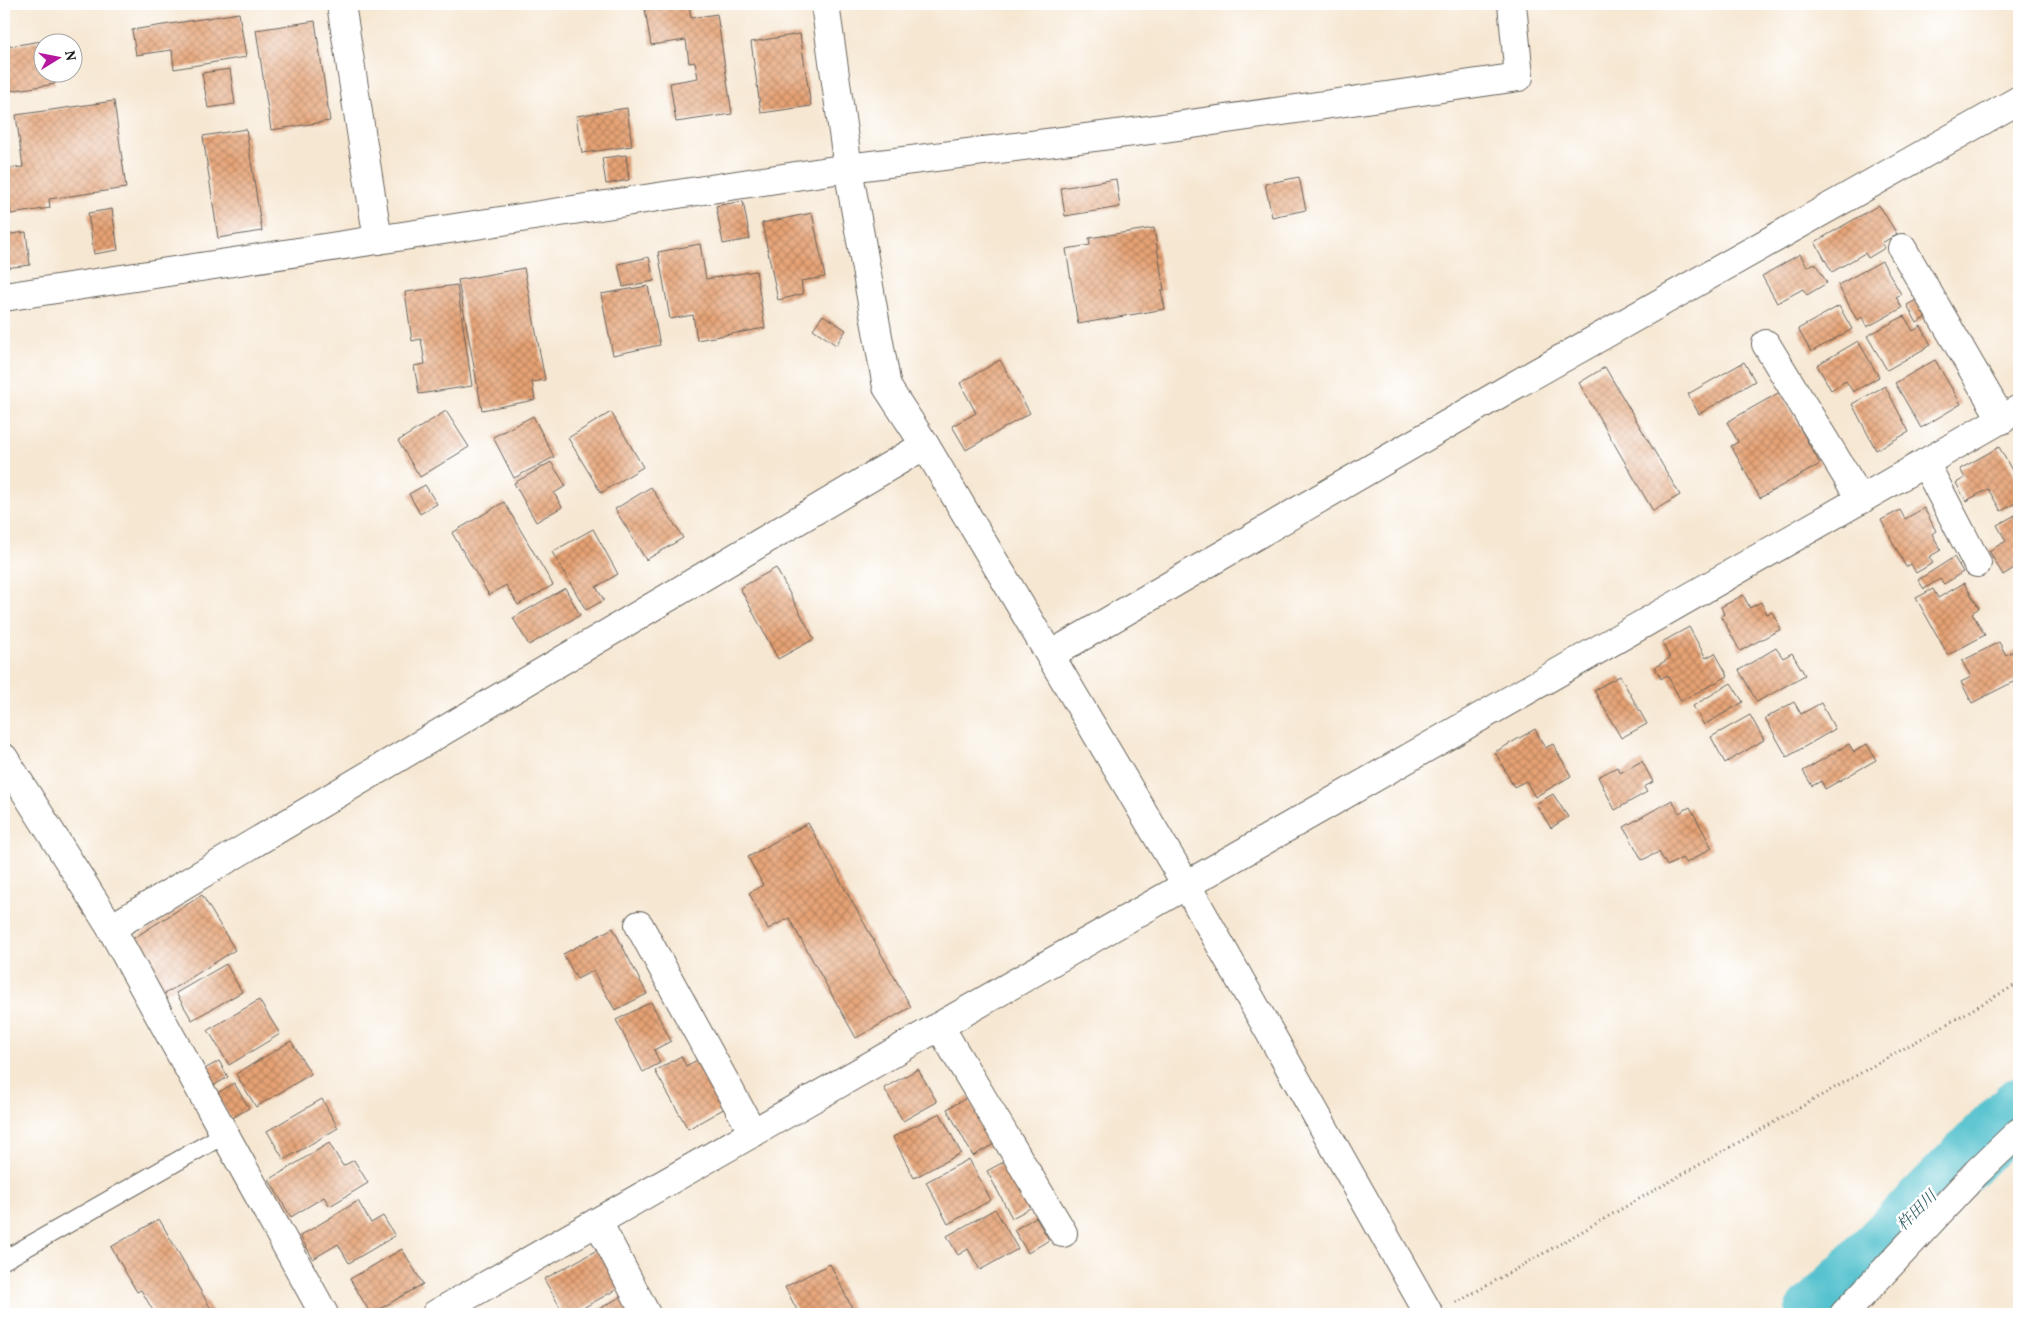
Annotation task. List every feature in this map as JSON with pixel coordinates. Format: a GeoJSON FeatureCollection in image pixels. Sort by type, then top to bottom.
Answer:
{"type":"FeatureCollection","features":[{"type":"Feature","properties":{"kind":"street"},"geometry":{"type":"LineString","coordinates":[[340,4],[378,240]]}},
{"type":"Feature","properties":{"kind":"street"},"geometry":{"type":"LineString","coordinates":[[824,4],[848,168],[887,387],[926,445],[1186,886],[1441,1309]]}},
{"type":"Feature","properties":{"kind":"street"},"geometry":{"type":"LineString","coordinates":[[4,297],[848,168],[1149,130],[1519,77],[1512,4]]}},
{"type":"Feature","properties":{"kind":"street"},"geometry":{"type":"LineString","coordinates":[[1050,655],[1508,389],[2019,100]]}},
{"type":"Feature","properties":{"kind":"street"},"geometry":{"type":"LineString","coordinates":[[436,1314],[2010,414],[1902,248]]}},
{"type":"Feature","properties":{"kind":"street"},"geometry":{"type":"LineString","coordinates":[[1766,344],[1861,500]]}},
{"type":"Feature","properties":{"kind":"street"},"geometry":{"type":"LineString","coordinates":[[110,928],[926,445]]}},
{"type":"Feature","properties":{"kind":"street"},"geometry":{"type":"LineString","coordinates":[[1925,463],[1977,563]]}},
{"type":"Feature","properties":{"kind":"street"},"geometry":{"type":"LineString","coordinates":[[4,758],[110,928],[324,1314]]}},
{"type":"Feature","properties":{"kind":"street"},"geometry":{"type":"LineString","coordinates":[[639,925],[753,1134]]}},
{"type":"Feature","properties":{"kind":"street"},"geometry":{"type":"LineString","coordinates":[[940,1027],[1063,1233]]}},
{"type":"Feature","properties":{"kind":"street"},"geometry":{"type":"LineString","coordinates":[[1844,1314],[1977,1172],[2019,1132]]}},
{"type":"Feature","properties":{"kind":"street"},"geometry":{"type":"LineString","coordinates":[[598,1222],[646,1314]]}},
{"type":"Feature","properties":{"kind":"lane"},"geometry":{"type":"LineString","coordinates":[[4,1260],[224,1134]]}},
{"type":"Feature","properties":{"kind":"path"},"geometry":{"type":"LineString","coordinates":[[1441,1309],[2019,983]]}},
{"type":"Feature","properties":{"kind":"building"},"geometry":{"type":"Polygon","coordinates":[[[644,4],[689,4],[691,18],[717,14],[732,114],[676,122],[670,83],[698,78],[695,62],[689,63],[686,40],[651,45],[644,4]]]}},
{"type":"Feature","properties":{"kind":"building"},"geometry":{"type":"Polygon","coordinates":[[[239,13],[246,57],[174,69],[172,50],[136,55],[132,30],[239,13]]]}},
{"type":"Feature","properties":{"kind":"building"},"geometry":{"type":"Polygon","coordinates":[[[315,21],[330,121],[271,130],[256,30],[315,21]]]}},
{"type":"Feature","properties":{"kind":"building"},"geometry":{"type":"Polygon","coordinates":[[[800,34],[811,106],[761,113],[751,42],[800,34]]]}},
{"type":"Feature","properties":{"kind":"building"},"geometry":{"type":"Polygon","coordinates":[[[32,43],[32,82],[55,82],[55,84],[4,92],[4,47],[32,43]]]}},
{"type":"Feature","properties":{"kind":"building"},"geometry":{"type":"Polygon","coordinates":[[[230,69],[235,104],[208,108],[202,73],[230,69]]]}},
{"type":"Feature","properties":{"kind":"building"},"geometry":{"type":"Polygon","coordinates":[[[114,101],[126,188],[49,199],[50,208],[11,214],[4,169],[23,167],[16,115],[114,101]]]}},
{"type":"Feature","properties":{"kind":"building"},"geometry":{"type":"Polygon","coordinates":[[[627,108],[632,146],[582,153],[576,116],[627,108]]]}},
{"type":"Feature","properties":{"kind":"building"},"geometry":{"type":"Polygon","coordinates":[[[246,129],[262,231],[218,238],[203,136],[246,129]]]}},
{"type":"Feature","properties":{"kind":"building"},"geometry":{"type":"Polygon","coordinates":[[[626,155],[629,180],[606,184],[602,158],[626,155]]]}},
{"type":"Feature","properties":{"kind":"building"},"geometry":{"type":"Polygon","coordinates":[[[1299,177],[1306,210],[1272,217],[1265,184],[1299,177]]]}},
{"type":"Feature","properties":{"kind":"building"},"geometry":{"type":"Polygon","coordinates":[[[1116,179],[1120,207],[1065,216],[1061,188],[1116,179]]]}},
{"type":"Feature","properties":{"kind":"building"},"geometry":{"type":"Polygon","coordinates":[[[743,201],[750,239],[723,244],[716,206],[743,201]]]}},
{"type":"Feature","properties":{"kind":"building"},"geometry":{"type":"Polygon","coordinates":[[[1879,205],[1897,234],[1882,243],[1885,248],[1868,258],[1865,253],[1832,272],[1815,242],[1879,205]]]}},
{"type":"Feature","properties":{"kind":"building"},"geometry":{"type":"Polygon","coordinates":[[[112,209],[118,250],[94,254],[88,213],[112,209]]]}},
{"type":"Feature","properties":{"kind":"building"},"geometry":{"type":"Polygon","coordinates":[[[812,213],[825,277],[801,281],[803,294],[778,300],[762,223],[812,213]]]}},
{"type":"Feature","properties":{"kind":"building"},"geometry":{"type":"Polygon","coordinates":[[[1154,228],[1164,290],[1161,290],[1165,309],[1078,324],[1066,249],[1090,245],[1089,238],[1154,228]]]}},
{"type":"Feature","properties":{"kind":"building"},"geometry":{"type":"Polygon","coordinates":[[[26,232],[30,265],[4,268],[4,235],[26,232]]]}},
{"type":"Feature","properties":{"kind":"building"},"geometry":{"type":"Polygon","coordinates":[[[700,244],[706,279],[756,271],[765,328],[697,340],[693,315],[670,319],[658,252],[700,244]]]}},
{"type":"Feature","properties":{"kind":"building"},"geometry":{"type":"Polygon","coordinates":[[[1800,254],[1807,267],[1815,263],[1827,283],[1807,295],[1803,289],[1777,303],[1762,276],[1800,254]]]}},
{"type":"Feature","properties":{"kind":"building"},"geometry":{"type":"Polygon","coordinates":[[[649,257],[654,281],[623,287],[618,264],[649,257]]]}},
{"type":"Feature","properties":{"kind":"building"},"geometry":{"type":"Polygon","coordinates":[[[1882,261],[1901,294],[1896,297],[1902,308],[1867,327],[1862,317],[1857,320],[1838,285],[1882,261]]]}},
{"type":"Feature","properties":{"kind":"building"},"geometry":{"type":"Polygon","coordinates":[[[524,268],[545,380],[532,382],[535,400],[482,410],[458,280],[524,268]]]}},
{"type":"Feature","properties":{"kind":"building"},"geometry":{"type":"Polygon","coordinates":[[[457,285],[472,386],[419,394],[414,366],[425,364],[421,339],[412,341],[405,292],[457,285]]]}},
{"type":"Feature","properties":{"kind":"building"},"geometry":{"type":"Polygon","coordinates":[[[648,286],[660,345],[613,355],[601,294],[648,286]]]}},
{"type":"Feature","properties":{"kind":"building"},"geometry":{"type":"Polygon","coordinates":[[[1918,299],[1927,316],[1917,323],[1907,305],[1918,299]]]}},
{"type":"Feature","properties":{"kind":"building"},"geometry":{"type":"Polygon","coordinates":[[[1839,306],[1852,329],[1811,352],[1798,329],[1839,306]]]}},
{"type":"Feature","properties":{"kind":"building"},"geometry":{"type":"Polygon","coordinates":[[[823,315],[846,330],[836,345],[813,329],[823,315]]]}},
{"type":"Feature","properties":{"kind":"building"},"geometry":{"type":"Polygon","coordinates":[[[1904,316],[1913,331],[1921,326],[1931,345],[1887,370],[1867,336],[1904,316]]]}},
{"type":"Feature","properties":{"kind":"building"},"geometry":{"type":"Polygon","coordinates":[[[1858,341],[1879,377],[1853,392],[1846,381],[1831,390],[1817,365],[1858,341]]]}},
{"type":"Feature","properties":{"kind":"building"},"geometry":{"type":"Polygon","coordinates":[[[1000,360],[1030,413],[966,450],[952,426],[976,413],[960,383],[1000,360]]]}},
{"type":"Feature","properties":{"kind":"building"},"geometry":{"type":"Polygon","coordinates":[[[1935,360],[1961,404],[1921,428],[1895,383],[1935,360]]]}},
{"type":"Feature","properties":{"kind":"building"},"geometry":{"type":"Polygon","coordinates":[[[1744,362],[1755,381],[1699,414],[1688,394],[1744,362]]]}},
{"type":"Feature","properties":{"kind":"building"},"geometry":{"type":"Polygon","coordinates":[[[1605,367],[1680,495],[1653,511],[1579,383],[1605,367]]]}},
{"type":"Feature","properties":{"kind":"building"},"geometry":{"type":"Polygon","coordinates":[[[1885,386],[1909,432],[1876,450],[1852,404],[1885,386]]]}},
{"type":"Feature","properties":{"kind":"building"},"geometry":{"type":"Polygon","coordinates":[[[1780,392],[1820,464],[1760,498],[1731,446],[1738,442],[1727,422],[1780,392]]]}},
{"type":"Feature","properties":{"kind":"building"},"geometry":{"type":"Polygon","coordinates":[[[446,411],[469,447],[420,477],[398,441],[446,411]]]}},
{"type":"Feature","properties":{"kind":"building"},"geometry":{"type":"Polygon","coordinates":[[[611,412],[643,467],[601,493],[568,438],[611,412]]]}},
{"type":"Feature","properties":{"kind":"building"},"geometry":{"type":"Polygon","coordinates":[[[533,416],[554,457],[514,478],[493,437],[533,416]]]}},
{"type":"Feature","properties":{"kind":"building"},"geometry":{"type":"Polygon","coordinates":[[[1999,447],[2019,483],[2019,501],[2001,511],[1988,489],[1966,501],[1956,483],[1965,478],[1960,469],[1999,447]]]}},
{"type":"Feature","properties":{"kind":"building"},"geometry":{"type":"Polygon","coordinates":[[[551,462],[566,486],[554,493],[562,507],[536,522],[514,483],[551,462]]]}},
{"type":"Feature","properties":{"kind":"building"},"geometry":{"type":"Polygon","coordinates":[[[425,485],[437,504],[420,514],[409,494],[425,485]]]}},
{"type":"Feature","properties":{"kind":"building"},"geometry":{"type":"Polygon","coordinates":[[[651,487],[683,538],[646,560],[615,509],[651,487]]]}},
{"type":"Feature","properties":{"kind":"building"},"geometry":{"type":"Polygon","coordinates":[[[504,502],[553,585],[518,605],[506,585],[489,595],[452,533],[504,502]]]}},
{"type":"Feature","properties":{"kind":"building"},"geometry":{"type":"Polygon","coordinates":[[[1924,508],[1936,531],[1932,534],[1941,550],[1929,557],[1933,563],[1916,573],[1911,564],[1906,567],[1881,520],[1900,510],[1905,519],[1924,508]]]}},
{"type":"Feature","properties":{"kind":"building"},"geometry":{"type":"Polygon","coordinates":[[[2019,513],[2019,565],[2003,575],[1989,551],[2006,541],[1997,525],[2019,513]]]}},
{"type":"Feature","properties":{"kind":"building"},"geometry":{"type":"Polygon","coordinates":[[[593,529],[618,574],[596,587],[604,600],[586,610],[552,552],[593,529]]]}},
{"type":"Feature","properties":{"kind":"building"},"geometry":{"type":"Polygon","coordinates":[[[1954,557],[1963,572],[1944,584],[1940,579],[1924,589],[1918,580],[1954,557]]]}},
{"type":"Feature","properties":{"kind":"building"},"geometry":{"type":"Polygon","coordinates":[[[776,568],[814,639],[778,659],[740,588],[776,568]]]}},
{"type":"Feature","properties":{"kind":"building"},"geometry":{"type":"Polygon","coordinates":[[[1964,583],[1979,608],[1972,613],[1985,635],[1948,655],[1916,598],[1933,589],[1938,598],[1964,583]]]}},
{"type":"Feature","properties":{"kind":"building"},"geometry":{"type":"Polygon","coordinates":[[[565,588],[580,615],[529,645],[513,618],[565,588]]]}},
{"type":"Feature","properties":{"kind":"building"},"geometry":{"type":"Polygon","coordinates":[[[1743,595],[1750,608],[1761,602],[1767,614],[1772,612],[1781,629],[1740,651],[1721,616],[1724,614],[1721,607],[1743,595]]]}},
{"type":"Feature","properties":{"kind":"building"},"geometry":{"type":"Polygon","coordinates":[[[1689,627],[1706,658],[1715,653],[1728,676],[1681,701],[1667,675],[1661,679],[1655,667],[1670,658],[1662,642],[1689,627]]]}},
{"type":"Feature","properties":{"kind":"building"},"geometry":{"type":"Polygon","coordinates":[[[1999,642],[2006,655],[2017,649],[2019,653],[2019,679],[1972,703],[1961,682],[1971,677],[1962,661],[1999,642]]]}},
{"type":"Feature","properties":{"kind":"building"},"geometry":{"type":"Polygon","coordinates":[[[1776,648],[1783,658],[1792,653],[1805,675],[1757,702],[1739,670],[1776,648]]]}},
{"type":"Feature","properties":{"kind":"building"},"geometry":{"type":"Polygon","coordinates":[[[1620,676],[1647,724],[1621,738],[1594,690],[1620,676]]]}},
{"type":"Feature","properties":{"kind":"building"},"geometry":{"type":"Polygon","coordinates":[[[1731,683],[1743,702],[1704,725],[1693,706],[1731,683]]]}},
{"type":"Feature","properties":{"kind":"building"},"geometry":{"type":"Polygon","coordinates":[[[1794,702],[1801,714],[1821,703],[1835,729],[1787,757],[1765,718],[1794,702]]]}},
{"type":"Feature","properties":{"kind":"building"},"geometry":{"type":"Polygon","coordinates":[[[1750,715],[1764,740],[1725,763],[1711,737],[1750,715]]]}},
{"type":"Feature","properties":{"kind":"building"},"geometry":{"type":"Polygon","coordinates":[[[1535,729],[1545,748],[1553,744],[1571,776],[1535,797],[1526,781],[1514,787],[1495,752],[1535,729]]]}},
{"type":"Feature","properties":{"kind":"building"},"geometry":{"type":"Polygon","coordinates":[[[1849,744],[1854,752],[1867,744],[1876,760],[1825,789],[1821,781],[1812,786],[1803,771],[1849,744]]]}},
{"type":"Feature","properties":{"kind":"building"},"geometry":{"type":"Polygon","coordinates":[[[1642,761],[1653,782],[1644,787],[1647,792],[1615,810],[1598,777],[1617,767],[1620,773],[1642,761]]]}},
{"type":"Feature","properties":{"kind":"building"},"geometry":{"type":"Polygon","coordinates":[[[1553,794],[1568,817],[1551,828],[1536,804],[1553,794]]]}},
{"type":"Feature","properties":{"kind":"building"},"geometry":{"type":"Polygon","coordinates":[[[1672,800],[1679,813],[1690,807],[1712,848],[1686,863],[1682,858],[1667,866],[1659,852],[1642,860],[1624,827],[1672,800]]]}},
{"type":"Feature","properties":{"kind":"building"},"geometry":{"type":"Polygon","coordinates":[[[808,823],[911,1007],[856,1038],[789,918],[768,929],[749,893],[763,885],[748,857],[808,823]]]}},
{"type":"Feature","properties":{"kind":"building"},"geometry":{"type":"Polygon","coordinates":[[[202,895],[235,950],[163,995],[129,941],[202,895]]]}},
{"type":"Feature","properties":{"kind":"building"},"geometry":{"type":"Polygon","coordinates":[[[613,928],[647,994],[615,1010],[593,971],[577,979],[563,954],[613,928]]]}},
{"type":"Feature","properties":{"kind":"building"},"geometry":{"type":"Polygon","coordinates":[[[226,964],[242,992],[192,1020],[176,993],[226,964]]]}},
{"type":"Feature","properties":{"kind":"building"},"geometry":{"type":"Polygon","coordinates":[[[259,1000],[280,1034],[229,1065],[208,1030],[259,1000]]]}},
{"type":"Feature","properties":{"kind":"building"},"geometry":{"type":"Polygon","coordinates":[[[651,1002],[671,1041],[654,1050],[660,1063],[643,1072],[616,1020],[651,1002]]]}},
{"type":"Feature","properties":{"kind":"building"},"geometry":{"type":"Polygon","coordinates":[[[291,1041],[311,1074],[256,1107],[236,1074],[291,1041]]]}},
{"type":"Feature","properties":{"kind":"building"},"geometry":{"type":"Polygon","coordinates":[[[681,1056],[686,1066],[699,1059],[727,1107],[688,1129],[655,1071],[681,1056]]]}},
{"type":"Feature","properties":{"kind":"building"},"geometry":{"type":"Polygon","coordinates":[[[219,1061],[228,1077],[213,1086],[203,1070],[219,1061]]]}},
{"type":"Feature","properties":{"kind":"building"},"geometry":{"type":"Polygon","coordinates":[[[918,1069],[937,1102],[903,1121],[884,1088],[918,1069]]]}},
{"type":"Feature","properties":{"kind":"building"},"geometry":{"type":"Polygon","coordinates":[[[234,1083],[249,1108],[231,1119],[216,1094],[234,1083]]]}},
{"type":"Feature","properties":{"kind":"building"},"geometry":{"type":"Polygon","coordinates":[[[968,1097],[994,1144],[973,1156],[947,1109],[968,1097]]]}},
{"type":"Feature","properties":{"kind":"building"},"geometry":{"type":"Polygon","coordinates":[[[322,1099],[338,1128],[284,1160],[267,1131],[322,1099]]]}},
{"type":"Feature","properties":{"kind":"building"},"geometry":{"type":"Polygon","coordinates":[[[940,1113],[961,1153],[914,1178],[893,1137],[940,1113]]]}},
{"type":"Feature","properties":{"kind":"building"},"geometry":{"type":"Polygon","coordinates":[[[329,1143],[343,1166],[354,1160],[368,1183],[330,1206],[324,1197],[291,1217],[269,1180],[329,1143]]]}},
{"type":"Feature","properties":{"kind":"building"},"geometry":{"type":"Polygon","coordinates":[[[969,1159],[991,1200],[948,1224],[926,1182],[969,1159]]]}},
{"type":"Feature","properties":{"kind":"building"},"geometry":{"type":"Polygon","coordinates":[[[1007,1160],[1032,1207],[1012,1218],[987,1171],[1007,1160]]]}},
{"type":"Feature","properties":{"kind":"building"},"geometry":{"type":"Polygon","coordinates":[[[358,1201],[371,1223],[383,1216],[395,1236],[349,1263],[338,1244],[313,1259],[300,1236],[358,1201]]]}},
{"type":"Feature","properties":{"kind":"building"},"geometry":{"type":"Polygon","coordinates":[[[995,1209],[1018,1249],[980,1270],[968,1249],[958,1255],[947,1236],[995,1209]]]}},
{"type":"Feature","properties":{"kind":"building"},"geometry":{"type":"Polygon","coordinates":[[[1036,1217],[1049,1240],[1028,1253],[1014,1230],[1036,1217]]]}},
{"type":"Feature","properties":{"kind":"building"},"geometry":{"type":"Polygon","coordinates":[[[159,1219],[214,1314],[155,1314],[141,1290],[137,1292],[111,1247],[159,1219]]]}},
{"type":"Feature","properties":{"kind":"building"},"geometry":{"type":"Polygon","coordinates":[[[601,1248],[621,1287],[572,1314],[564,1314],[544,1279],[601,1248]]]}},
{"type":"Feature","properties":{"kind":"building"},"geometry":{"type":"Polygon","coordinates":[[[402,1249],[423,1284],[371,1314],[350,1279],[402,1249]]]}},
{"type":"Feature","properties":{"kind":"building"},"geometry":{"type":"Polygon","coordinates":[[[830,1264],[855,1314],[799,1314],[785,1287],[830,1264]]]}},
{"type":"Feature","properties":{"kind":"building"},"geometry":{"type":"Polygon","coordinates":[[[625,1294],[635,1314],[595,1314],[594,1312],[625,1294]]]}},
{"type":"Feature","properties":{"kind":"waterway","name":"杵田川"},"geometry":{"type":"LineString","coordinates":[[1814,1314],[2019,1107]]}}]}
